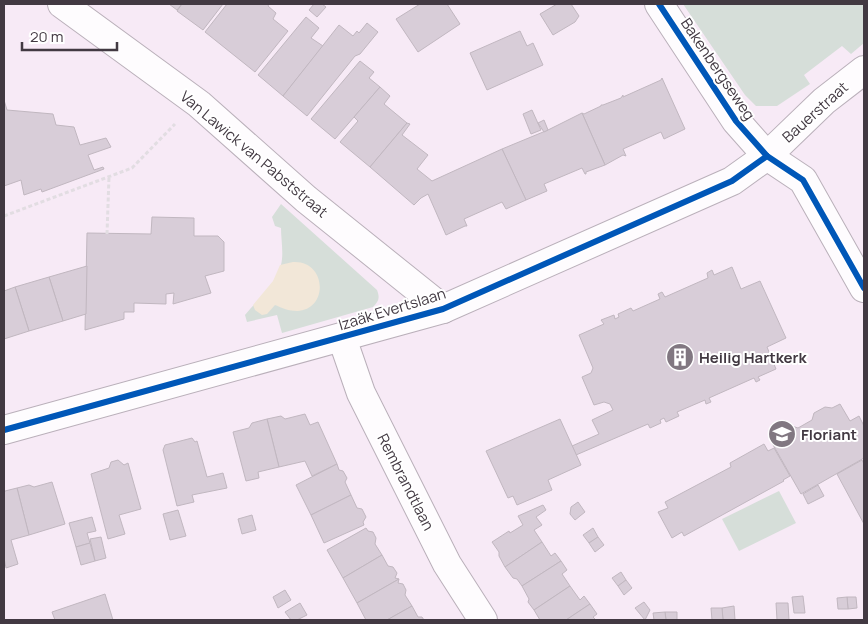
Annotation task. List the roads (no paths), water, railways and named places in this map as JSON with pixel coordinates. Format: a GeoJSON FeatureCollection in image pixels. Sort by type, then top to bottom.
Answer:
{"type":"FeatureCollection","features":[{"type":"Feature","properties":{"kind":"street","name":"Van Lawick van Pabststraat"},"geometry":{"type":"LineString","coordinates":[[62,4],[199,104],[306,199],[443,310]]}},
{"type":"Feature","properties":{"kind":"street","name":"Bakenbergseweg"},"geometry":{"type":"LineString","coordinates":[[659,4],[736,121],[766,156],[803,180],[864,288]]}},
{"type":"Feature","properties":{"kind":"street","name":"Bauerstraat"},"geometry":{"type":"LineString","coordinates":[[766,156],[824,101],[864,70]]}},
{"type":"Feature","properties":{"kind":"street","name":"Izaäk Evertslaan"},"geometry":{"type":"LineString","coordinates":[[4,430],[443,310],[732,181],[766,156]]}},
{"type":"Feature","properties":{"kind":"street","name":"Rembrandtlaan"},"geometry":{"type":"LineString","coordinates":[[342,338],[361,393],[447,564],[483,620]]}},
{"type":"Feature","properties":{"kind":"place","name":"Heilig Hartkerk"},"geometry":{"type":"Point","coordinates":[680,357]}},
{"type":"Feature","properties":{"kind":"place","name":"Floriant"},"geometry":{"type":"Point","coordinates":[782,434]}}]}
